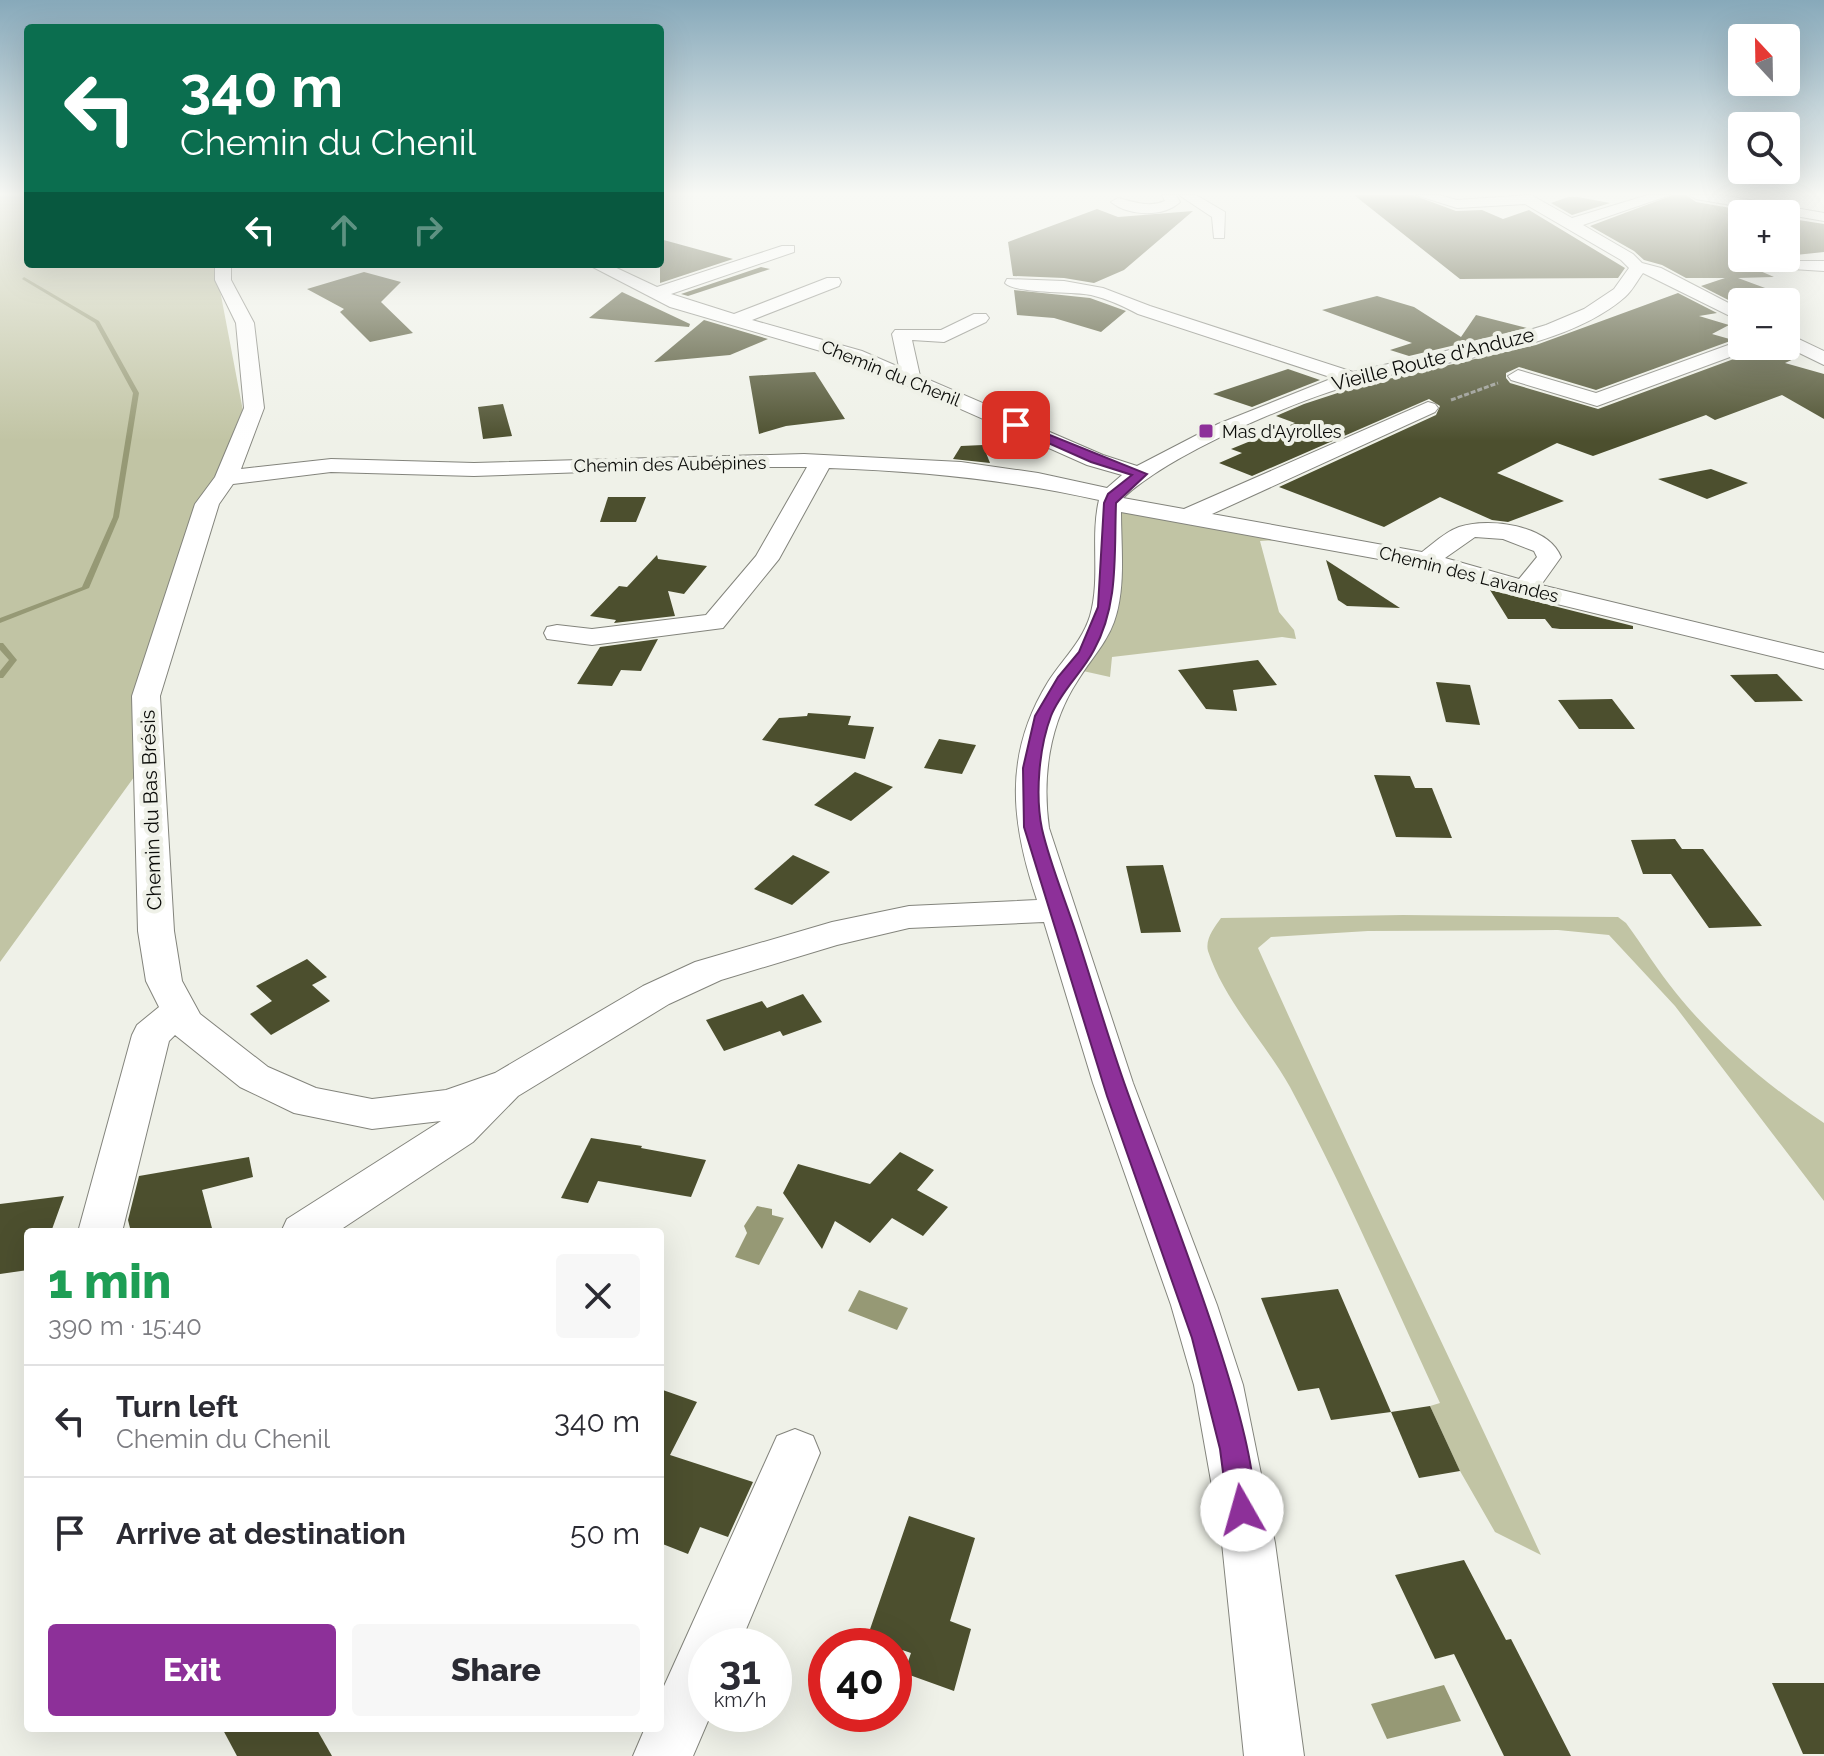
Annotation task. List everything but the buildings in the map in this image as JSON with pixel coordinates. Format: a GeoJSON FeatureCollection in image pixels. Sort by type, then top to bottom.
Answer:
{"type":"FeatureCollection","features":[{"type":"Feature","properties":{"kind":"street","name":"Chemin du Bas Brésis"},"geometry":{"type":"LineString","coordinates":[[223,277],[245,323],[254,408],[226,478],[207,504],[146,696],[156,931],[164,981],[186,1023],[254,1077],[308,1102],[372,1114],[449,1105],[509,1083],[656,995],[708,971],[832,934],[909,917],[1059,910]]}},
{"type":"Feature","properties":{"kind":"street","name":"Chemin du Chenil"},"geometry":{"type":"LineString","coordinates":[[620,277],[676,303],[855,355],[1095,460],[1141,474]]}},
{"type":"Feature","properties":{"kind":"street"},"geometry":{"type":"LineString","coordinates":[[654,294],[705,277]]}},
{"type":"Feature","properties":{"kind":"street","name":"Vieille Route d'Anduze"},"geometry":{"type":"LineString","coordinates":[[1111,500],[1141,474],[1247,419],[1353,378],[1465,353],[1548,329],[1616,297],[1633,277]]}},
{"type":"Feature","properties":{"kind":"street"},"geometry":{"type":"LineString","coordinates":[[1666,277],[1728,310]]}},
{"type":"Feature","properties":{"kind":"street"},"geometry":{"type":"LineString","coordinates":[[738,319],[833,282]]}},
{"type":"Feature","properties":{"kind":"street"},"geometry":{"type":"LineString","coordinates":[[1013,283],[1094,289],[1123,298],[1144,310],[1353,378]]}},
{"type":"Feature","properties":{"kind":"street"},"geometry":{"type":"LineString","coordinates":[[911,379],[901,334],[944,336],[980,318]]}},
{"type":"Feature","properties":{"kind":"street"},"geometry":{"type":"LineString","coordinates":[[1800,346],[1824,359]]}},
{"type":"Feature","properties":{"kind":"street"},"geometry":{"type":"LineString","coordinates":[[1518,376],[1597,400],[1728,351]]}},
{"type":"Feature","properties":{"kind":"street"},"geometry":{"type":"LineString","coordinates":[[1186,517],[1428,408]]}},
{"type":"Feature","properties":{"kind":"street"},"geometry":{"type":"LineString","coordinates":[[557,633],[592,637],[714,622],[767,559],[821,462]]}},
{"type":"Feature","properties":{"kind":"street","name":"Chemin des Aubépines"},"geometry":{"type":"LineString","coordinates":[[226,478],[301,466],[480,469],[635,463],[821,462],[995,472],[1111,500]]}},
{"type":"Feature","properties":{"kind":"street"},"geometry":{"type":"LineString","coordinates":[[1111,500],[1105,607],[1085,653],[1065,677],[1043,716],[1031,768],[1033,827],[1118,1096],[1205,1338],[1230,1435],[1274,1756]]}},
{"type":"Feature","properties":{"kind":"street","name":"Chemin des Lavandes"},"geometry":{"type":"LineString","coordinates":[[1111,500],[1186,517],[1427,560],[1525,589],[1824,661]]}},
{"type":"Feature","properties":{"kind":"street"},"geometry":{"type":"LineString","coordinates":[[1427,560],[1462,534],[1473,531],[1492,531],[1531,541],[1545,547],[1549,557],[1525,589]]}},
{"type":"Feature","properties":{"kind":"street"},"geometry":{"type":"LineString","coordinates":[[101,1228],[151,1035],[179,1010]]}},
{"type":"Feature","properties":{"kind":"street","name":"Chemin du Bas Brésis"},"geometry":{"type":"LineString","coordinates":[[309,1228],[458,1131],[509,1083]]}},
{"type":"Feature","properties":{"kind":"street"},"geometry":{"type":"LineString","coordinates":[[719,1628],[795,1453]]}},
{"type":"Feature","properties":{"kind":"street"},"geometry":{"type":"LineString","coordinates":[[663,1756],[688,1699]]}},
{"type":"Feature","properties":{"kind":"path"},"geometry":{"type":"LineString","coordinates":[[1428,408],[1518,376]]}},
{"type":"Feature","properties":{"kind":"shaded area"},"geometry":{"type":"Polygon","coordinates":[[[0,277],[217,277],[243,411],[169,602],[137,773],[0,962],[0,277]]]}},
{"type":"Feature","properties":{"kind":"shaded area"},"geometry":{"type":"Polygon","coordinates":[[[1122,510],[1367,553],[1367,557],[1362,553],[1279,540],[1260,541],[1279,612],[1294,630],[1296,639],[1282,637],[1112,657],[1110,677],[1083,671],[1122,510]]]}},
{"type":"Feature","properties":{"kind":"shaded area"},"geometry":{"type":"Polygon","coordinates":[[[1403,915],[1618,917],[1626,923],[1669,985],[1726,1047],[1824,1123],[1824,1201],[1675,1006],[1609,935],[1558,930],[1368,931],[1271,937],[1258,948],[1541,1555],[1495,1532],[1460,1471],[1430,1406],[1440,1403],[1330,1165],[1280,1070],[1224,987],[1207,947],[1221,918],[1403,915]]]}},
{"type":"Feature","properties":{"kind":"shaded area"},"geometry":{"type":"Polygon","coordinates":[[[757,1206],[772,1209],[772,1215],[784,1218],[759,1265],[735,1257],[747,1233],[744,1226],[757,1206]]]}},
{"type":"Feature","properties":{"kind":"shaded area"},"geometry":{"type":"Polygon","coordinates":[[[859,1290],[908,1308],[897,1330],[848,1311],[859,1290]]]}},
{"type":"Feature","properties":{"kind":"shaded area"},"geometry":{"type":"Polygon","coordinates":[[[1444,1685],[1461,1721],[1387,1739],[1371,1704],[1444,1685]]]}},
{"type":"Feature","properties":{"kind":"waterway"},"geometry":{"type":"LineString","coordinates":[[0,621],[85,588],[116,517],[136,393],[97,322],[24,278]]}},
{"type":"Feature","properties":{"kind":"waterway"},"geometry":{"type":"LineString","coordinates":[[0,645],[13,660],[0,676]]}},
{"type":"Feature","properties":{"kind":"place","name":"Mas d'Ayrolles"},"geometry":{"type":"Point","coordinates":[1206,431]}},
{"type":"Feature","properties":{"kind":"route"},"geometry":{"type":"LineString","coordinates":[[1016,425],[1095,460],[1141,474],[1112,496],[1105,607],[1100,624],[1085,653],[1065,677],[1043,716],[1031,768],[1033,827],[1118,1096],[1205,1338],[1233,1449],[1242,1510]]}}]}
